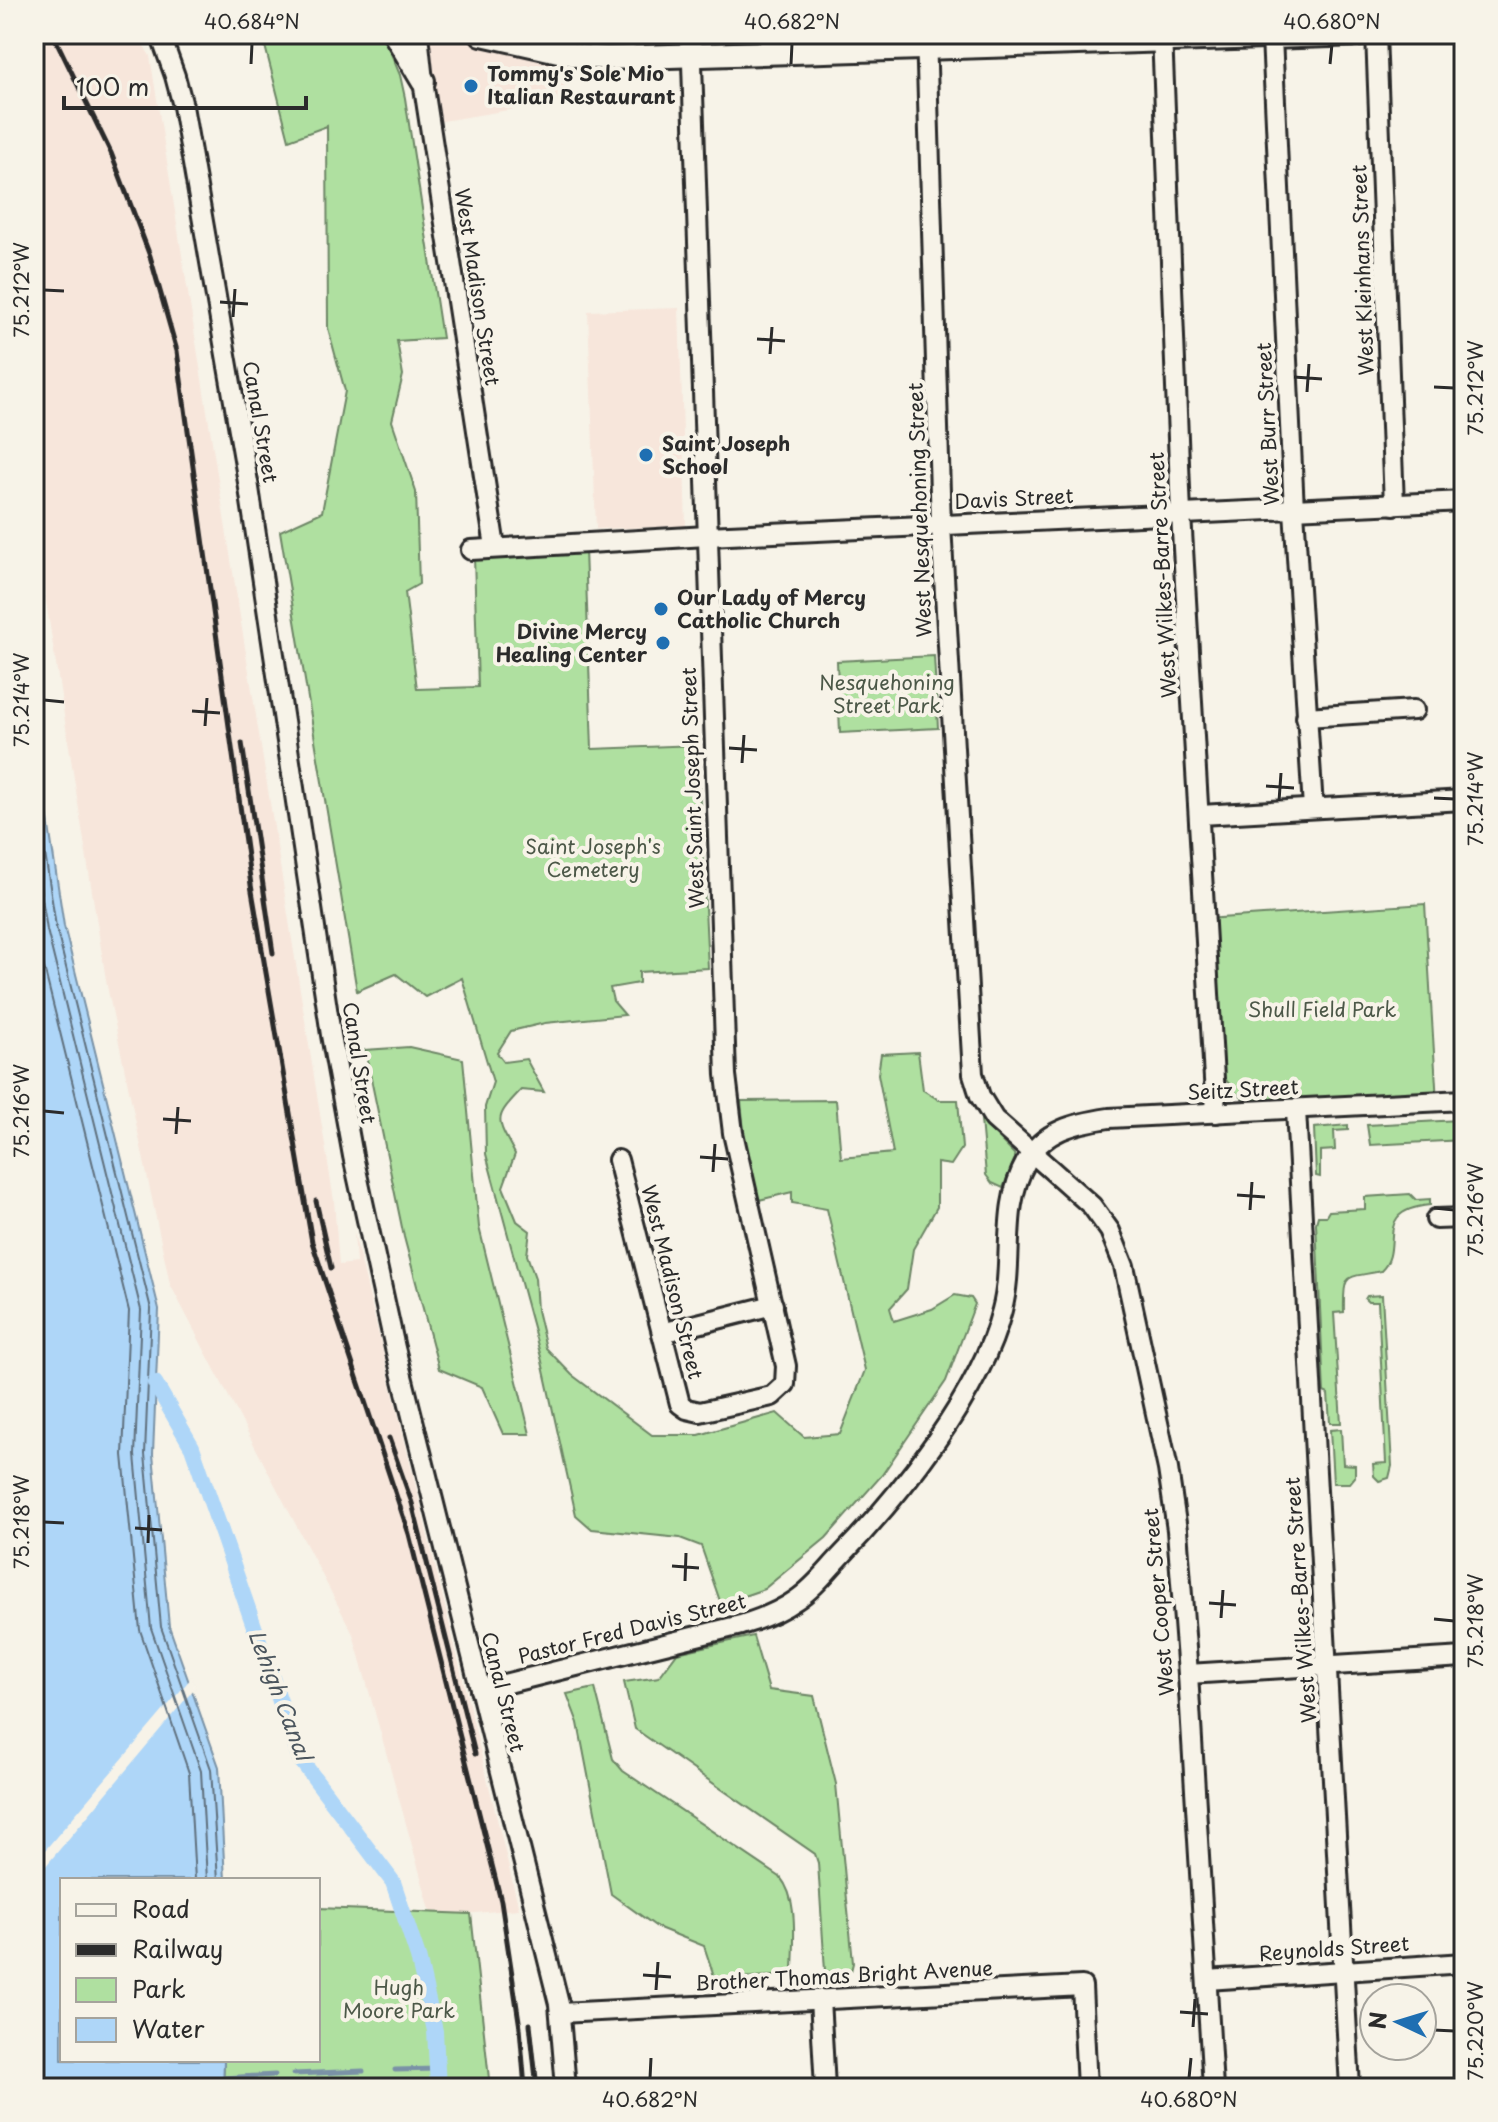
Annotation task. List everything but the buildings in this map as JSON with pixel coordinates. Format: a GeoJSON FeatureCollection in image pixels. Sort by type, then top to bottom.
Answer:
{"type":"FeatureCollection","features":[{"type":"Feature","properties":{"kind":"main road"},"geometry":{"type":"LineString","coordinates":[[395,34],[423,81]]}},
{"type":"Feature","properties":{"kind":"main road"},"geometry":{"type":"LineString","coordinates":[[482,34],[589,57],[691,57],[926,41],[1362,34]]}},
{"type":"Feature","properties":{"kind":"street","name":"Canal Street"},"geometry":{"type":"LineString","coordinates":[[160,34],[183,106],[246,467],[331,1035],[353,1156],[395,1348],[560,2013],[566,2088]]}},
{"type":"Feature","properties":{"kind":"street","name":"West Madison Street"},"geometry":{"type":"LineString","coordinates":[[418,34],[495,547]]}},
{"type":"Feature","properties":{"kind":"street","name":"West Saint Joseph Street"},"geometry":{"type":"LineString","coordinates":[[689,1410],[704,1412],[767,1397],[782,1389],[786,1379],[786,1366],[733,1133],[727,1092],[691,34]]}},
{"type":"Feature","properties":{"kind":"street","name":"West Kleinhans Street"},"geometry":{"type":"LineString","coordinates":[[1376,34],[1394,505]]}},
{"type":"Feature","properties":{"kind":"street","name":"West Wilkes-Barre Street"},"geometry":{"type":"LineString","coordinates":[[1162,37],[1181,514],[1216,1113]]}},
{"type":"Feature","properties":{"kind":"street","name":"West Burr Street"},"geometry":{"type":"LineString","coordinates":[[1272,37],[1294,510],[1313,808]]}},
{"type":"Feature","properties":{"kind":"street","name":"West Nesquehoning Street"},"geometry":{"type":"LineString","coordinates":[[926,41],[941,525],[973,1074],[980,1096],[994,1119],[1032,1152]]}},
{"type":"Feature","properties":{"kind":"street","name":"Davis Street"},"geometry":{"type":"LineString","coordinates":[[471,550],[1464,501]]}},
{"type":"Feature","properties":{"kind":"street"},"geometry":{"type":"LineString","coordinates":[[1306,717],[1414,710]]}},
{"type":"Feature","properties":{"kind":"street"},"geometry":{"type":"LineString","coordinates":[[1200,815],[1464,800]]}},
{"type":"Feature","properties":{"kind":"street","name":"Seitz Street"},"geometry":{"type":"LineString","coordinates":[[1032,1152],[1050,1136],[1085,1122],[1464,1100]]}},
{"type":"Feature","properties":{"kind":"street","name":"West Wilkes-Barre Street"},"geometry":{"type":"LineString","coordinates":[[1296,1110],[1350,2088]]}},
{"type":"Feature","properties":{"kind":"street","name":"Pastor Fred Davis Street"},"geometry":{"type":"LineString","coordinates":[[480,1690],[741,1625],[778,1611],[808,1590],[860,1537],[897,1493],[936,1440],[978,1372],[1005,1299],[1013,1194],[1032,1152]]}},
{"type":"Feature","properties":{"kind":"street","name":"West Cooper Street"},"geometry":{"type":"LineString","coordinates":[[1032,1152],[1092,1206],[1110,1231],[1124,1266],[1173,1501],[1188,1674],[1213,2088]]}},
{"type":"Feature","properties":{"kind":"street","name":"West Madison Street"},"geometry":{"type":"LineString","coordinates":[[618,1160],[679,1401],[689,1410]]}},
{"type":"Feature","properties":{"kind":"street"},"geometry":{"type":"LineString","coordinates":[[1436,1219],[1464,1218]]}},
{"type":"Feature","properties":{"kind":"street"},"geometry":{"type":"LineString","coordinates":[[662,1333],[773,1305]]}},
{"type":"Feature","properties":{"kind":"street"},"geometry":{"type":"LineString","coordinates":[[1188,1674],[1327,1663],[1464,1657]]}},
{"type":"Feature","properties":{"kind":"street","name":"Reynolds Street"},"geometry":{"type":"LineString","coordinates":[[1207,1980],[1464,1963]]}},
{"type":"Feature","properties":{"kind":"street","name":"Brother Thomas Bright Avenue"},"geometry":{"type":"LineString","coordinates":[[560,2013],[1082,1986],[1087,2088]]}},
{"type":"Feature","properties":{"kind":"street"},"geometry":{"type":"LineString","coordinates":[[820,1999],[825,2088]]}},
{"type":"Feature","properties":{"kind":"shaded area"},"geometry":{"type":"Polygon","coordinates":[[[34,34],[137,34],[150,56],[334,1201],[339,1265],[356,1263],[354,1233],[519,1909],[432,1917],[353,1634],[170,1284],[107,986],[34,526],[34,34]]]}},
{"type":"Feature","properties":{"kind":"shaded area"},"geometry":{"type":"Polygon","coordinates":[[[434,34],[467,34],[567,59],[569,100],[437,122],[428,49],[434,34]]]}},
{"type":"Feature","properties":{"kind":"shaded area"},"geometry":{"type":"Polygon","coordinates":[[[679,308],[686,526],[596,529],[588,311],[679,308]]]}},
{"type":"Feature","properties":{"kind":"green space","name":"Saint Joseph's Cemetery"},"geometry":{"type":"Polygon","coordinates":[[[262,34],[383,34],[400,75],[442,338],[397,341],[403,375],[392,421],[416,492],[419,584],[405,592],[417,689],[478,687],[474,557],[585,549],[592,749],[697,745],[708,968],[639,972],[639,983],[610,988],[613,1001],[625,1015],[545,1023],[511,1031],[497,1053],[504,1062],[526,1059],[544,1092],[521,1090],[505,1108],[500,1120],[515,1154],[503,1187],[517,1221],[530,1231],[527,1255],[535,1278],[537,1310],[546,1348],[572,1375],[652,1435],[699,1435],[777,1413],[804,1437],[840,1434],[865,1370],[827,1209],[792,1203],[792,1192],[759,1200],[745,1142],[741,1101],[836,1100],[841,1158],[893,1153],[878,1074],[881,1054],[918,1052],[923,1090],[939,1100],[958,1100],[962,1148],[951,1165],[937,1163],[937,1207],[913,1249],[907,1289],[890,1308],[894,1321],[932,1309],[955,1295],[971,1298],[975,1304],[946,1381],[882,1475],[826,1538],[764,1589],[721,1604],[701,1546],[680,1538],[592,1529],[576,1515],[541,1357],[486,1154],[485,1107],[493,1082],[462,978],[425,997],[396,974],[357,991],[280,531],[322,512],[345,391],[328,328],[327,126],[289,140],[262,34]]]}},
{"type":"Feature","properties":{"kind":"green space","name":"Nesquehoning Street Park"},"geometry":{"type":"Polygon","coordinates":[[[934,656],[938,728],[840,733],[837,661],[934,656]]]}},
{"type":"Feature","properties":{"kind":"green space","name":"Shull Field Park"},"geometry":{"type":"Polygon","coordinates":[[[1425,904],[1437,1102],[1251,1104],[1236,1093],[1214,1064],[1206,919],[1425,904]]]}},
{"type":"Feature","properties":{"kind":"green space"},"geometry":{"type":"Polygon","coordinates":[[[409,1047],[463,1059],[479,1227],[530,1434],[503,1434],[482,1387],[439,1369],[404,1237],[365,1050],[409,1047]]]}},
{"type":"Feature","properties":{"kind":"green space"},"geometry":{"type":"Polygon","coordinates":[[[981,1120],[1014,1154],[1003,1188],[992,1183],[986,1175],[981,1120]]]}},
{"type":"Feature","properties":{"kind":"green space"},"geometry":{"type":"Polygon","coordinates":[[[1459,1120],[1463,1140],[1370,1145],[1367,1125],[1459,1120]]]}},
{"type":"Feature","properties":{"kind":"green space"},"geometry":{"type":"Polygon","coordinates":[[[1348,1125],[1348,1130],[1334,1131],[1335,1150],[1320,1151],[1320,1177],[1316,1176],[1314,1128],[1348,1125]]]}},
{"type":"Feature","properties":{"kind":"green space"},"geometry":{"type":"Polygon","coordinates":[[[1410,1194],[1416,1200],[1430,1199],[1430,1205],[1401,1214],[1392,1231],[1388,1262],[1381,1271],[1349,1279],[1344,1289],[1344,1312],[1334,1313],[1341,1423],[1330,1423],[1328,1394],[1324,1392],[1318,1216],[1326,1216],[1329,1211],[1365,1209],[1365,1197],[1410,1194]]]}},
{"type":"Feature","properties":{"kind":"green space"},"geometry":{"type":"Polygon","coordinates":[[[1382,1295],[1392,1466],[1389,1478],[1379,1481],[1374,1476],[1373,1464],[1386,1463],[1378,1302],[1365,1299],[1367,1296],[1382,1295]]]}},
{"type":"Feature","properties":{"kind":"green space"},"geometry":{"type":"Polygon","coordinates":[[[1341,1429],[1343,1464],[1355,1465],[1355,1477],[1350,1483],[1333,1483],[1330,1430],[1341,1429]]]}},
{"type":"Feature","properties":{"kind":"green space"},"geometry":{"type":"Polygon","coordinates":[[[753,1636],[769,1690],[814,1696],[836,1784],[853,1963],[851,1971],[825,1971],[815,1854],[635,1729],[624,1682],[659,1677],[677,1653],[753,1636]]]}},
{"type":"Feature","properties":{"kind":"green space"},"geometry":{"type":"Polygon","coordinates":[[[595,1688],[613,1759],[623,1771],[780,1877],[793,1911],[793,1975],[715,1979],[704,1946],[657,1927],[611,1894],[578,1723],[567,1694],[595,1688]]]}},
{"type":"Feature","properties":{"kind":"green space","name":"Hugh Moore Park"},"geometry":{"type":"Polygon","coordinates":[[[320,1908],[471,1914],[490,2088],[223,2088],[224,2062],[320,2062],[320,1908]]]}},
{"type":"Feature","properties":{"kind":"water"},"geometry":{"type":"Polygon","coordinates":[[[34,727],[64,926],[159,1309],[153,1454],[169,1626],[219,1767],[225,1878],[60,1878],[60,2062],[224,2062],[223,2088],[34,2088],[34,727]]]}},
{"type":"Feature","properties":{"kind":"pier"},"geometry":{"type":"Polygon","coordinates":[[[192,1677],[195,1688],[34,1880],[34,1863],[192,1677]]]}},
{"type":"Feature","properties":{"kind":"waterway","name":"Lehigh Canal"},"geometry":{"type":"LineString","coordinates":[[155,1383],[192,1447],[300,1759],[393,1882],[418,1957],[435,2031],[438,2088]]}},
{"type":"Feature","properties":{"kind":"waterway"},"geometry":{"type":"LineString","coordinates":[[395,2070],[437,2069]]}},
{"type":"Feature","properties":{"kind":"waterway"},"geometry":{"type":"LineString","coordinates":[[294,2074],[363,2071]]}},
{"type":"Feature","properties":{"kind":"waterway"},"geometry":{"type":"LineString","coordinates":[[223,2078],[275,2075]]}},
{"type":"Feature","properties":{"kind":"railway"},"geometry":{"type":"LineString","coordinates":[[53,34],[111,153],[150,256],[177,351],[251,885],[312,1242],[409,1534],[501,1901],[520,2028],[525,2088]]}},
{"type":"Feature","properties":{"kind":"railway"},"geometry":{"type":"LineString","coordinates":[[242,743],[273,953]]}},
{"type":"Feature","properties":{"kind":"railway"},"geometry":{"type":"LineString","coordinates":[[316,1201],[331,1268]]}},
{"type":"Feature","properties":{"kind":"railway"},"geometry":{"type":"LineString","coordinates":[[389,1438],[412,1503],[475,1754]]}},
{"type":"Feature","properties":{"kind":"railway"},"geometry":{"type":"LineString","coordinates":[[530,2024],[537,2088]]}},
{"type":"Feature","properties":{"kind":"place","name":"Tommy's Sole Mio Italian Restaurant"},"geometry":{"type":"Point","coordinates":[471,86]}},
{"type":"Feature","properties":{"kind":"place","name":"Saint Joseph School"},"geometry":{"type":"Point","coordinates":[646,455]}},
{"type":"Feature","properties":{"kind":"place","name":"Our Lady of Mercy Catholic Church"},"geometry":{"type":"Point","coordinates":[661,609]}},
{"type":"Feature","properties":{"kind":"place","name":"Divine Mercy Healing Center"},"geometry":{"type":"Point","coordinates":[663,643]}}]}
